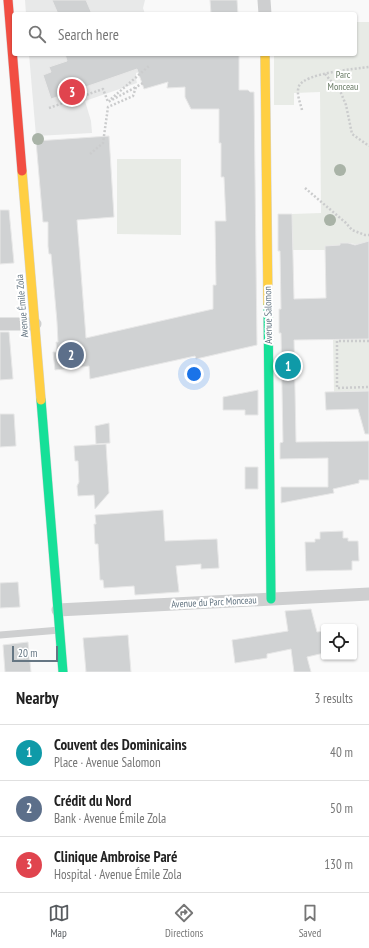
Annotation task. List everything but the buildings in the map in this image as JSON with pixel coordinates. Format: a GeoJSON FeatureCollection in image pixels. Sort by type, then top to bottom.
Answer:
{"type":"FeatureCollection","features":[{"type":"Feature","properties":{"kind":"street","name":"Avenue Émile Zola"},"geometry":{"type":"LineString","coordinates":[[8,0],[12,48]]}},
{"type":"Feature","properties":{"kind":"street"},"geometry":{"type":"LineString","coordinates":[[264,0],[264,12]]}},
{"type":"Feature","properties":{"kind":"street","name":"Avenue Émile Zola"},"geometry":{"type":"LineString","coordinates":[[13,56],[63,672]]}},
{"type":"Feature","properties":{"kind":"street","name":"Avenue Salomon"},"geometry":{"type":"LineString","coordinates":[[265,56],[272,599]]}},
{"type":"Feature","properties":{"kind":"street"},"geometry":{"type":"LineString","coordinates":[[0,324],[35,324]]}},
{"type":"Feature","properties":{"kind":"street","name":"Avenue du Parc Monceau"},"geometry":{"type":"LineString","coordinates":[[58,610],[369,594]]}},
{"type":"Feature","properties":{"kind":"lane"},"geometry":{"type":"LineString","coordinates":[[0,635],[60,630]]}},
{"type":"Feature","properties":{"kind":"path"},"geometry":{"type":"LineString","coordinates":[[108,102],[149,66]]}},
{"type":"Feature","properties":{"kind":"path"},"geometry":{"type":"LineString","coordinates":[[302,110],[298,92],[300,84],[308,78],[369,67]]}},
{"type":"Feature","properties":{"kind":"path"},"geometry":{"type":"LineString","coordinates":[[325,74],[341,93],[346,105],[352,134],[369,146]]}},
{"type":"Feature","properties":{"kind":"path"},"geometry":{"type":"LineString","coordinates":[[108,102],[142,83]]}},
{"type":"Feature","properties":{"kind":"path"},"geometry":{"type":"LineString","coordinates":[[90,154],[103,143],[108,107],[133,96],[136,87]]}},
{"type":"Feature","properties":{"kind":"path"},"geometry":{"type":"LineString","coordinates":[[49,108],[103,88],[108,102]]}},
{"type":"Feature","properties":{"kind":"path"},"geometry":{"type":"LineString","coordinates":[[305,188],[346,223],[352,230],[369,235]]}},
{"type":"Feature","properties":{"kind":"path"},"geometry":{"type":"LineString","coordinates":[[369,341],[337,341],[337,388],[369,387]]}},
{"type":"Feature","properties":{"kind":"shaded area"},"geometry":{"type":"Polygon","coordinates":[[[25,0],[145,0],[143,8],[144,12],[26,12],[25,0]]]}},
{"type":"Feature","properties":{"kind":"shaded area"},"geometry":{"type":"Polygon","coordinates":[[[29,56],[140,56],[143,70],[136,73],[137,83],[85,101],[91,121],[92,133],[36,136],[29,56]]]}},
{"type":"Feature","properties":{"kind":"green space","name":"Parc Monceau"},"geometry":{"type":"Polygon","coordinates":[[[357,22],[369,22],[369,243],[358,245],[350,243],[325,246],[325,250],[287,250],[292,214],[321,213],[320,92],[294,93],[294,105],[274,105],[274,56],[357,56],[357,22]]]}},
{"type":"Feature","properties":{"kind":"green space"},"geometry":{"type":"Polygon","coordinates":[[[117,159],[181,159],[181,235],[117,234],[117,159]]]}},
{"type":"Feature","properties":{"kind":"green space"},"geometry":{"type":"Polygon","coordinates":[[[333,339],[369,339],[369,391],[334,392],[333,339]]]}},
{"type":"Feature","properties":{"kind":"traffic: fast"},"geometry":{"type":"LineString","coordinates":[[268,305],[271,599]]}},
{"type":"Feature","properties":{"kind":"traffic: fast"},"geometry":{"type":"LineString","coordinates":[[41,400],[63,672]]}},
{"type":"Feature","properties":{"kind":"traffic: slow"},"geometry":{"type":"LineString","coordinates":[[265,56],[268,305]]}},
{"type":"Feature","properties":{"kind":"traffic: slow"},"geometry":{"type":"LineString","coordinates":[[22,171],[41,400]]}},
{"type":"Feature","properties":{"kind":"traffic: jam"},"geometry":{"type":"LineString","coordinates":[[8,0],[12,49]]}},
{"type":"Feature","properties":{"kind":"traffic: jam"},"geometry":{"type":"LineString","coordinates":[[13,56],[22,171]]}},
{"type":"Feature","properties":{"kind":"place","name":"Clinique Ambroise Paré"},"geometry":{"type":"Point","coordinates":[72,92]}},
{"type":"Feature","properties":{"kind":"place","name":"Crédit du Nord"},"geometry":{"type":"Point","coordinates":[71,355]}},
{"type":"Feature","properties":{"kind":"place","name":"Couvent des Dominicains"},"geometry":{"type":"Point","coordinates":[288,366]}}]}
